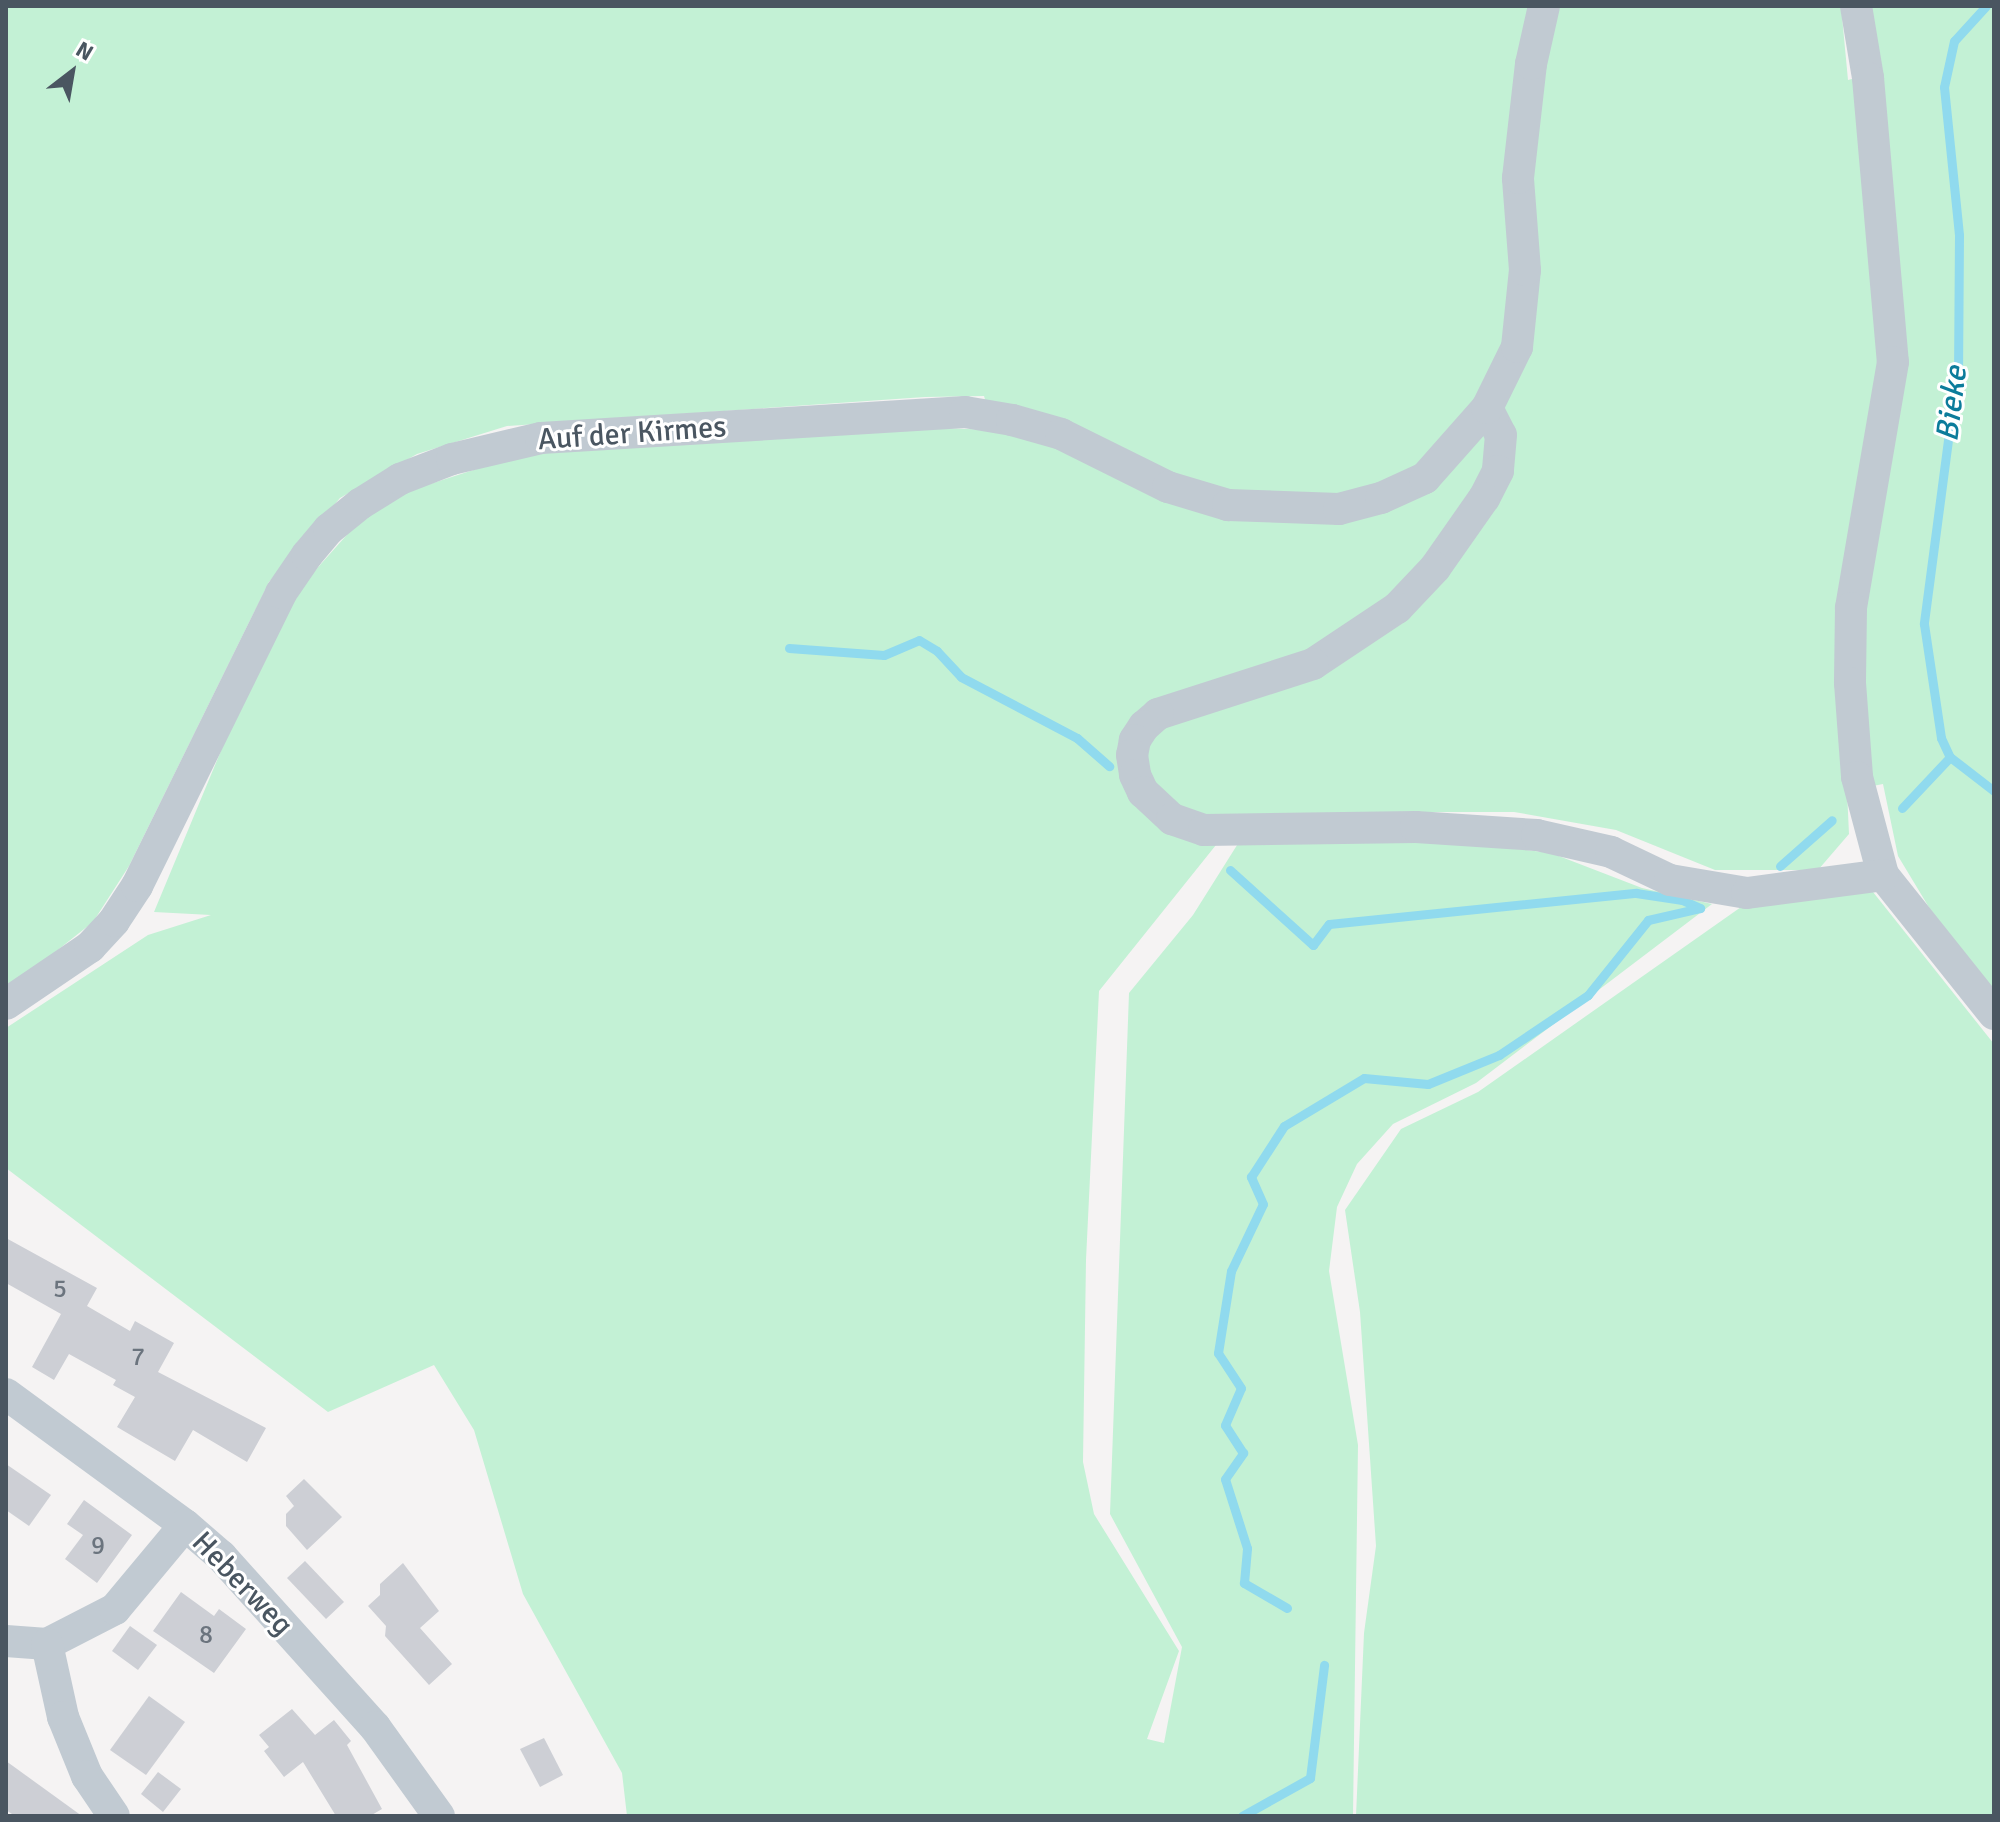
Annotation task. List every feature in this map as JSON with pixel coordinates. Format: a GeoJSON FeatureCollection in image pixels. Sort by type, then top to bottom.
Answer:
{"type":"FeatureCollection","features":[{"type":"Feature","properties":{"kind":"street","name":"Auf der Kirmes"},"geometry":{"type":"LineString","coordinates":[[6,1004],[90,947],[114,921],[137,886],[281,593],[329,529],[400,479],[452,459],[541,438],[965,412],[1012,420],[1061,434],[1168,487],[1228,505],[1339,509],[1381,498],[1425,478],[1487,408],[1517,347],[1525,270],[1518,178],[1531,64],[1544,6]]}},
{"type":"Feature","properties":{"kind":"street"},"geometry":{"type":"LineString","coordinates":[[1856,6],[1868,78],[1893,362],[1851,608],[1850,683],[1857,777],[1883,875],[1994,1014]]}},
{"type":"Feature","properties":{"kind":"street"},"geometry":{"type":"LineString","coordinates":[[1487,408],[1501,435],[1498,471],[1484,498],[1435,568],[1397,608],[1313,664],[1158,714],[1139,733],[1132,755],[1135,775],[1143,792],[1172,819],[1204,830],[1416,827],[1537,835],[1611,852],[1670,880],[1747,893],[1883,875]]}},
{"type":"Feature","properties":{"kind":"street","name":"Heberweg"},"geometry":{"type":"LineString","coordinates":[[6,1394],[185,1525],[221,1556],[375,1727],[439,1816]]}},
{"type":"Feature","properties":{"kind":"street"},"geometry":{"type":"LineString","coordinates":[[6,1641],[47,1644],[115,1609],[185,1525]]}},
{"type":"Feature","properties":{"kind":"street"},"geometry":{"type":"LineString","coordinates":[[47,1644],[63,1717],[87,1776],[114,1816]]}},
{"type":"Feature","properties":{"kind":"green space"},"geometry":{"type":"Polygon","coordinates":[[[6,6],[1841,6],[1848,80],[1878,72],[1870,6],[1994,6],[1994,992],[1930,909],[1898,856],[1883,784],[1847,791],[1849,834],[1818,870],[1715,870],[1616,830],[1514,812],[1364,812],[1232,825],[1099,991],[1086,1260],[1083,1462],[1094,1514],[1179,1651],[1147,1739],[1164,1743],[1182,1647],[1110,1514],[1129,993],[1193,915],[1239,842],[1415,837],[1551,853],[1642,888],[1712,904],[1476,1083],[1393,1124],[1357,1164],[1337,1207],[1329,1271],[1358,1445],[1353,1816],[627,1816],[622,1773],[523,1594],[474,1430],[434,1365],[328,1412],[6,1168],[6,1028],[148,935],[211,915],[154,912],[245,693],[304,583],[377,501],[520,455],[914,427],[994,430],[984,396],[925,397],[507,426],[417,454],[340,498],[269,582],[129,866],[93,922],[6,991],[6,6]]]}},
{"type":"Feature","properties":{"kind":"green space"},"geometry":{"type":"Polygon","coordinates":[[[1873,892],[1994,1044],[1994,1816],[1356,1816],[1364,1633],[1376,1546],[1360,1312],[1345,1210],[1401,1129],[1478,1092],[1751,900],[1873,892]]]}},
{"type":"Feature","properties":{"kind":"building"},"geometry":{"type":"Polygon","coordinates":[[[6,1238],[97,1288],[87,1306],[130,1331],[135,1321],[174,1343],[158,1372],[266,1428],[247,1462],[193,1430],[175,1461],[117,1427],[135,1397],[113,1385],[116,1380],[69,1354],[54,1380],[32,1367],[61,1314],[6,1283],[6,1238]]]}},
{"type":"Feature","properties":{"kind":"building"},"geometry":{"type":"Polygon","coordinates":[[[6,1464],[51,1495],[29,1526],[6,1510],[6,1464]]]}},
{"type":"Feature","properties":{"kind":"building"},"geometry":{"type":"Polygon","coordinates":[[[304,1479],[342,1517],[307,1550],[286,1526],[286,1514],[294,1506],[286,1496],[304,1479]]]}},
{"type":"Feature","properties":{"kind":"building"},"geometry":{"type":"Polygon","coordinates":[[[84,1500],[132,1535],[97,1583],[65,1559],[83,1535],[67,1524],[84,1500]]]}},
{"type":"Feature","properties":{"kind":"building"},"geometry":{"type":"Polygon","coordinates":[[[305,1561],[344,1602],[326,1619],[287,1578],[305,1561]]]}},
{"type":"Feature","properties":{"kind":"building"},"geometry":{"type":"Polygon","coordinates":[[[403,1563],[439,1611],[420,1628],[452,1664],[429,1685],[385,1636],[386,1626],[368,1606],[380,1595],[380,1584],[403,1563]]]}},
{"type":"Feature","properties":{"kind":"building"},"geometry":{"type":"Polygon","coordinates":[[[181,1592],[214,1616],[219,1609],[246,1629],[214,1673],[153,1631],[181,1592]]]}},
{"type":"Feature","properties":{"kind":"building"},"geometry":{"type":"Polygon","coordinates":[[[130,1626],[157,1645],[138,1670],[112,1651],[130,1626]]]}},
{"type":"Feature","properties":{"kind":"building"},"geometry":{"type":"Polygon","coordinates":[[[149,1696],[185,1722],[146,1775],[110,1750],[149,1696]]]}},
{"type":"Feature","properties":{"kind":"building"},"geometry":{"type":"Polygon","coordinates":[[[292,1709],[315,1735],[334,1720],[351,1741],[347,1745],[382,1809],[370,1816],[336,1816],[303,1762],[284,1777],[264,1751],[269,1747],[259,1735],[292,1709]]]}},
{"type":"Feature","properties":{"kind":"building"},"geometry":{"type":"Polygon","coordinates":[[[544,1738],[563,1775],[540,1787],[520,1749],[544,1738]]]}},
{"type":"Feature","properties":{"kind":"building"},"geometry":{"type":"Polygon","coordinates":[[[6,1761],[82,1816],[15,1816],[6,1810],[6,1761]]]}},
{"type":"Feature","properties":{"kind":"building"},"geometry":{"type":"Polygon","coordinates":[[[158,1772],[181,1789],[163,1812],[141,1794],[158,1772]]]}},
{"type":"Feature","properties":{"kind":"waterway","name":"Bieke"},"geometry":{"type":"LineString","coordinates":[[1986,6],[1954,41],[1944,87],[1959,235],[1958,364],[1924,624],[1941,738],[1950,757],[1994,791]]}},
{"type":"Feature","properties":{"kind":"waterway"},"geometry":{"type":"LineString","coordinates":[[789,648],[884,655],[919,640],[937,651],[961,677],[1077,738],[1109,766]]}},
{"type":"Feature","properties":{"kind":"waterway"},"geometry":{"type":"LineString","coordinates":[[1902,808],[1950,757]]}},
{"type":"Feature","properties":{"kind":"waterway"},"geometry":{"type":"LineString","coordinates":[[1780,866],[1832,820]]}},
{"type":"Feature","properties":{"kind":"waterway"},"geometry":{"type":"LineString","coordinates":[[1230,870],[1313,945],[1329,924],[1636,893],[1682,900],[1700,908]]}},
{"type":"Feature","properties":{"kind":"waterway"},"geometry":{"type":"LineString","coordinates":[[1287,1608],[1244,1583],[1247,1548],[1225,1479],[1243,1453],[1225,1425],[1241,1388],[1218,1353],[1231,1271],[1263,1204],[1251,1177],[1284,1126],[1364,1078],[1428,1084],[1499,1055],[1588,995],[1648,920],[1700,908]]}},
{"type":"Feature","properties":{"kind":"waterway"},"geometry":{"type":"LineString","coordinates":[[1242,1816],[1310,1778],[1324,1665]]}}]}
